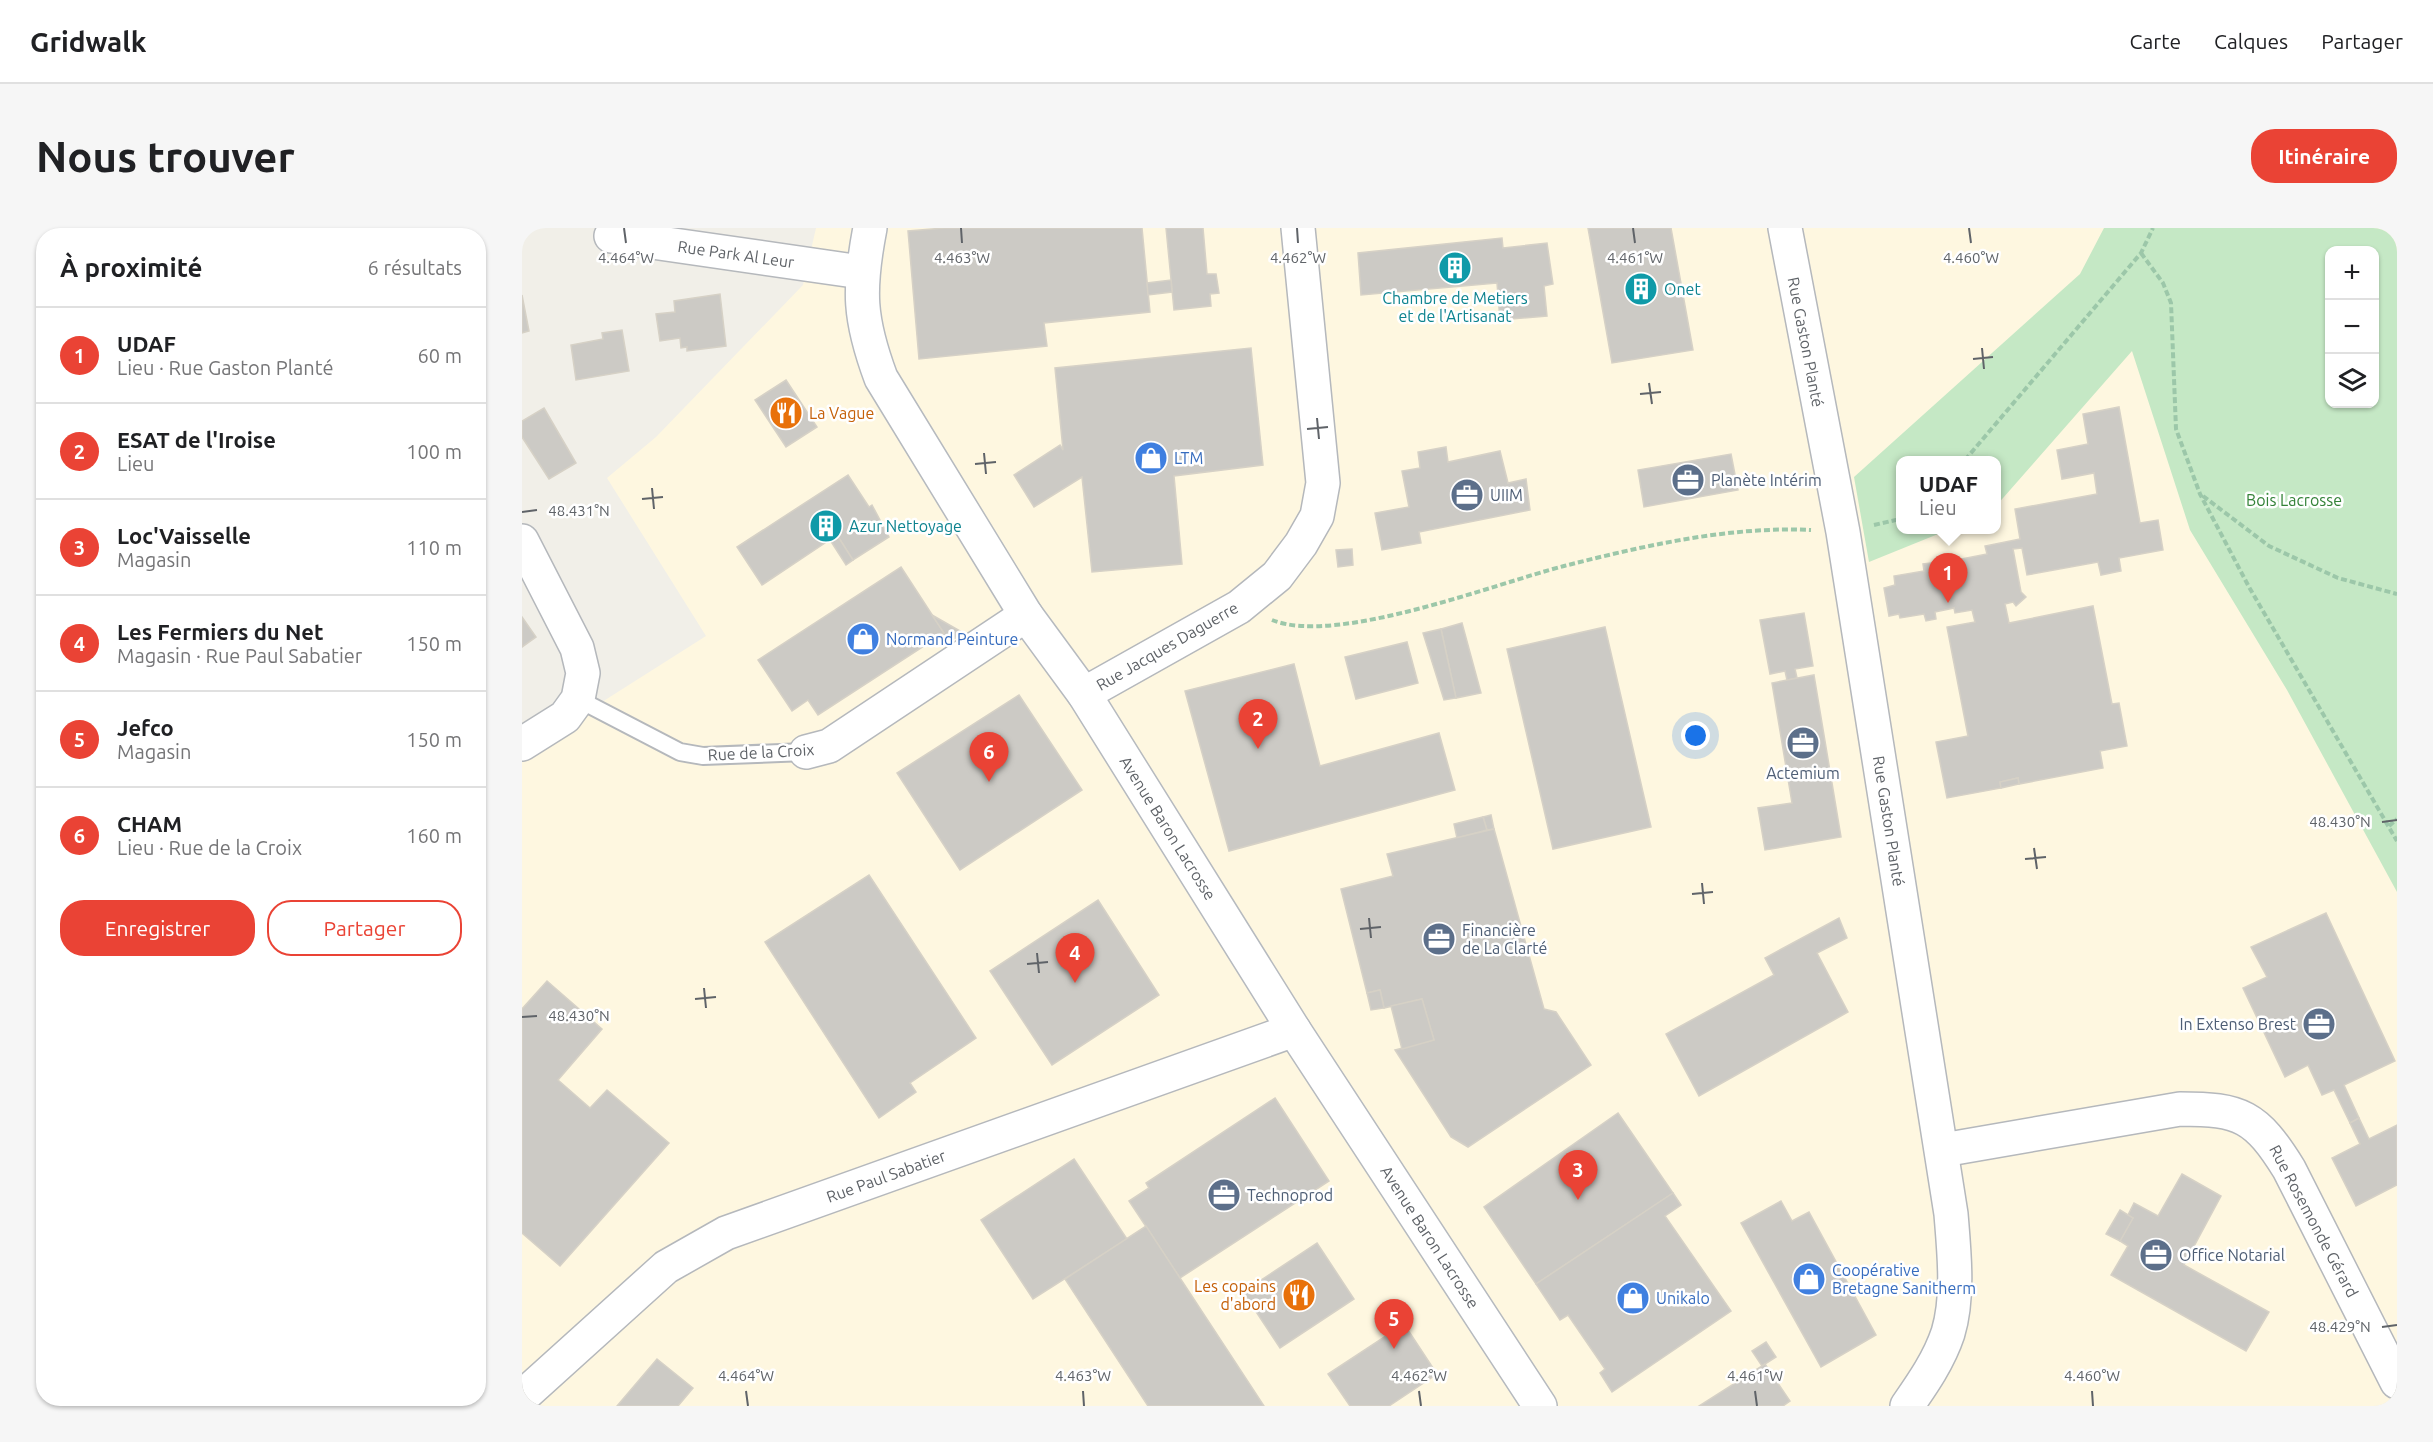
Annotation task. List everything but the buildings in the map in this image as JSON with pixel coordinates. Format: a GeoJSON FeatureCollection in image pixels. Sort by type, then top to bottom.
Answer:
{"type":"FeatureCollection","features":[{"type":"Feature","properties":{"kind":"street","name":"Avenue Baron Lacrosse"},"geometry":{"type":"LineString","coordinates":[[870,228],[861,272],[861,304],[867,339],[881,378],[1026,615],[1084,694],[1294,1029],[1540,1406]]}},
{"type":"Feature","properties":{"kind":"street","name":"Rue Jacques Daguerre"},"geometry":{"type":"LineString","coordinates":[[1084,694],[1239,607],[1277,576],[1301,544],[1317,516],[1323,483],[1298,228]]}},
{"type":"Feature","properties":{"kind":"street","name":"Rue Gaston Planté"},"geometry":{"type":"LineString","coordinates":[[1785,228],[1842,532],[1943,1150],[1955,1273],[1948,1332],[1930,1374],[1907,1406]]}},
{"type":"Feature","properties":{"kind":"street","name":"Rue Park Al Leur"},"geometry":{"type":"LineString","coordinates":[[611,236],[861,272]]}},
{"type":"Feature","properties":{"kind":"street"},"geometry":{"type":"LineString","coordinates":[[522,744],[565,717],[578,699],[583,673],[577,648],[525,555]]}},
{"type":"Feature","properties":{"kind":"street","name":"Rue de la Croix"},"geometry":{"type":"LineString","coordinates":[[806,752],[829,746],[1026,615]]}},
{"type":"Feature","properties":{"kind":"street","name":"Rue Paul Sabatier"},"geometry":{"type":"LineString","coordinates":[[522,1397],[666,1267],[726,1233],[1294,1029]]}},
{"type":"Feature","properties":{"kind":"street","name":"Rue Rosemonde Gérard"},"geometry":{"type":"LineString","coordinates":[[1943,1150],[2180,1109],[2214,1109],[2246,1117],[2270,1137],[2289,1168],[2397,1382]]}},
{"type":"Feature","properties":{"kind":"lane","name":"Rue de la Croix"},"geometry":{"type":"LineString","coordinates":[[578,699],[680,752],[703,756],[806,752]]}},
{"type":"Feature","properties":{"kind":"path"},"geometry":{"type":"LineString","coordinates":[[1968,456],[2141,253],[2153,228]]}},
{"type":"Feature","properties":{"kind":"path"},"geometry":{"type":"LineString","coordinates":[[2141,253],[2163,283],[2171,303],[2176,429],[2200,494],[2249,587],[2397,841]]}},
{"type":"Feature","properties":{"kind":"path"},"geometry":{"type":"LineString","coordinates":[[2200,494],[2269,546],[2338,578],[2397,594]]}},
{"type":"Feature","properties":{"kind":"path"},"geometry":{"type":"LineString","coordinates":[[1239,607],[1279,623],[1319,628],[1366,621],[1564,566],[1666,543],[1775,530],[1842,532]]}},
{"type":"Feature","properties":{"kind":"path"},"geometry":{"type":"LineString","coordinates":[[2389,826],[2397,819]]}},
{"type":"Feature","properties":{"kind":"shaded area"},"geometry":{"type":"Polygon","coordinates":[[[816,228],[2397,228],[2397,1406],[522,1406],[522,757],[572,721],[706,636],[607,478],[656,437],[803,285],[816,228]]]}},
{"type":"Feature","properties":{"kind":"green space","name":"Bois Lacrosse"},"geometry":{"type":"Polygon","coordinates":[[[2104,228],[2397,228],[2397,892],[2287,690],[2190,530],[2132,351],[2001,500],[2001,456],[1896,456],[1896,534],[1938,534],[1869,562],[1854,477],[2080,274],[2104,228]]]}},
{"type":"Feature","properties":{"kind":"place","name":"Chambre de Metiers et de l'Artisanat"},"geometry":{"type":"Point","coordinates":[1455,268]}},
{"type":"Feature","properties":{"kind":"place","name":"Onet"},"geometry":{"type":"Point","coordinates":[1641,289]}},
{"type":"Feature","properties":{"kind":"place","name":"La Vague"},"geometry":{"type":"Point","coordinates":[786,413]}},
{"type":"Feature","properties":{"kind":"place","name":"LTM"},"geometry":{"type":"Point","coordinates":[1151,458]}},
{"type":"Feature","properties":{"kind":"place","name":"Planète Intérim"},"geometry":{"type":"Point","coordinates":[1688,480]}},
{"type":"Feature","properties":{"kind":"place","name":"UIIM"},"geometry":{"type":"Point","coordinates":[1467,495]}},
{"type":"Feature","properties":{"kind":"place","name":"Azur Nettoyage"},"geometry":{"type":"Point","coordinates":[826,526]}},
{"type":"Feature","properties":{"kind":"place","name":"UDAF"},"geometry":{"type":"Point","coordinates":[1948,603]}},
{"type":"Feature","properties":{"kind":"place","name":"Normand Peinture"},"geometry":{"type":"Point","coordinates":[863,639]}},
{"type":"Feature","properties":{"kind":"place","name":"Actemium"},"geometry":{"type":"Point","coordinates":[1803,743]}},
{"type":"Feature","properties":{"kind":"place","name":"ESAT de l'Iroise"},"geometry":{"type":"Point","coordinates":[1258,749]}},
{"type":"Feature","properties":{"kind":"place","name":"CHAM"},"geometry":{"type":"Point","coordinates":[989,782]}},
{"type":"Feature","properties":{"kind":"place","name":"Financière de La Clarté"},"geometry":{"type":"Point","coordinates":[1439,939]}},
{"type":"Feature","properties":{"kind":"place","name":"Les Fermiers du Net"},"geometry":{"type":"Point","coordinates":[1075,983]}},
{"type":"Feature","properties":{"kind":"place","name":"In Extenso Brest"},"geometry":{"type":"Point","coordinates":[2319,1024]}},
{"type":"Feature","properties":{"kind":"place","name":"Technoprod"},"geometry":{"type":"Point","coordinates":[1224,1195]}},
{"type":"Feature","properties":{"kind":"place","name":"Loc'Vaisselle"},"geometry":{"type":"Point","coordinates":[1578,1200]}},
{"type":"Feature","properties":{"kind":"place","name":"Office Notarial"},"geometry":{"type":"Point","coordinates":[2156,1255]}},
{"type":"Feature","properties":{"kind":"place","name":"Coopérative Bretagne Sanitherm"},"geometry":{"type":"Point","coordinates":[1809,1279]}},
{"type":"Feature","properties":{"kind":"place","name":"Les copains d'abord"},"geometry":{"type":"Point","coordinates":[1299,1295]}},
{"type":"Feature","properties":{"kind":"place","name":"Unikalo"},"geometry":{"type":"Point","coordinates":[1633,1298]}},
{"type":"Feature","properties":{"kind":"place","name":"Jefco"},"geometry":{"type":"Point","coordinates":[1394,1349]}}]}
